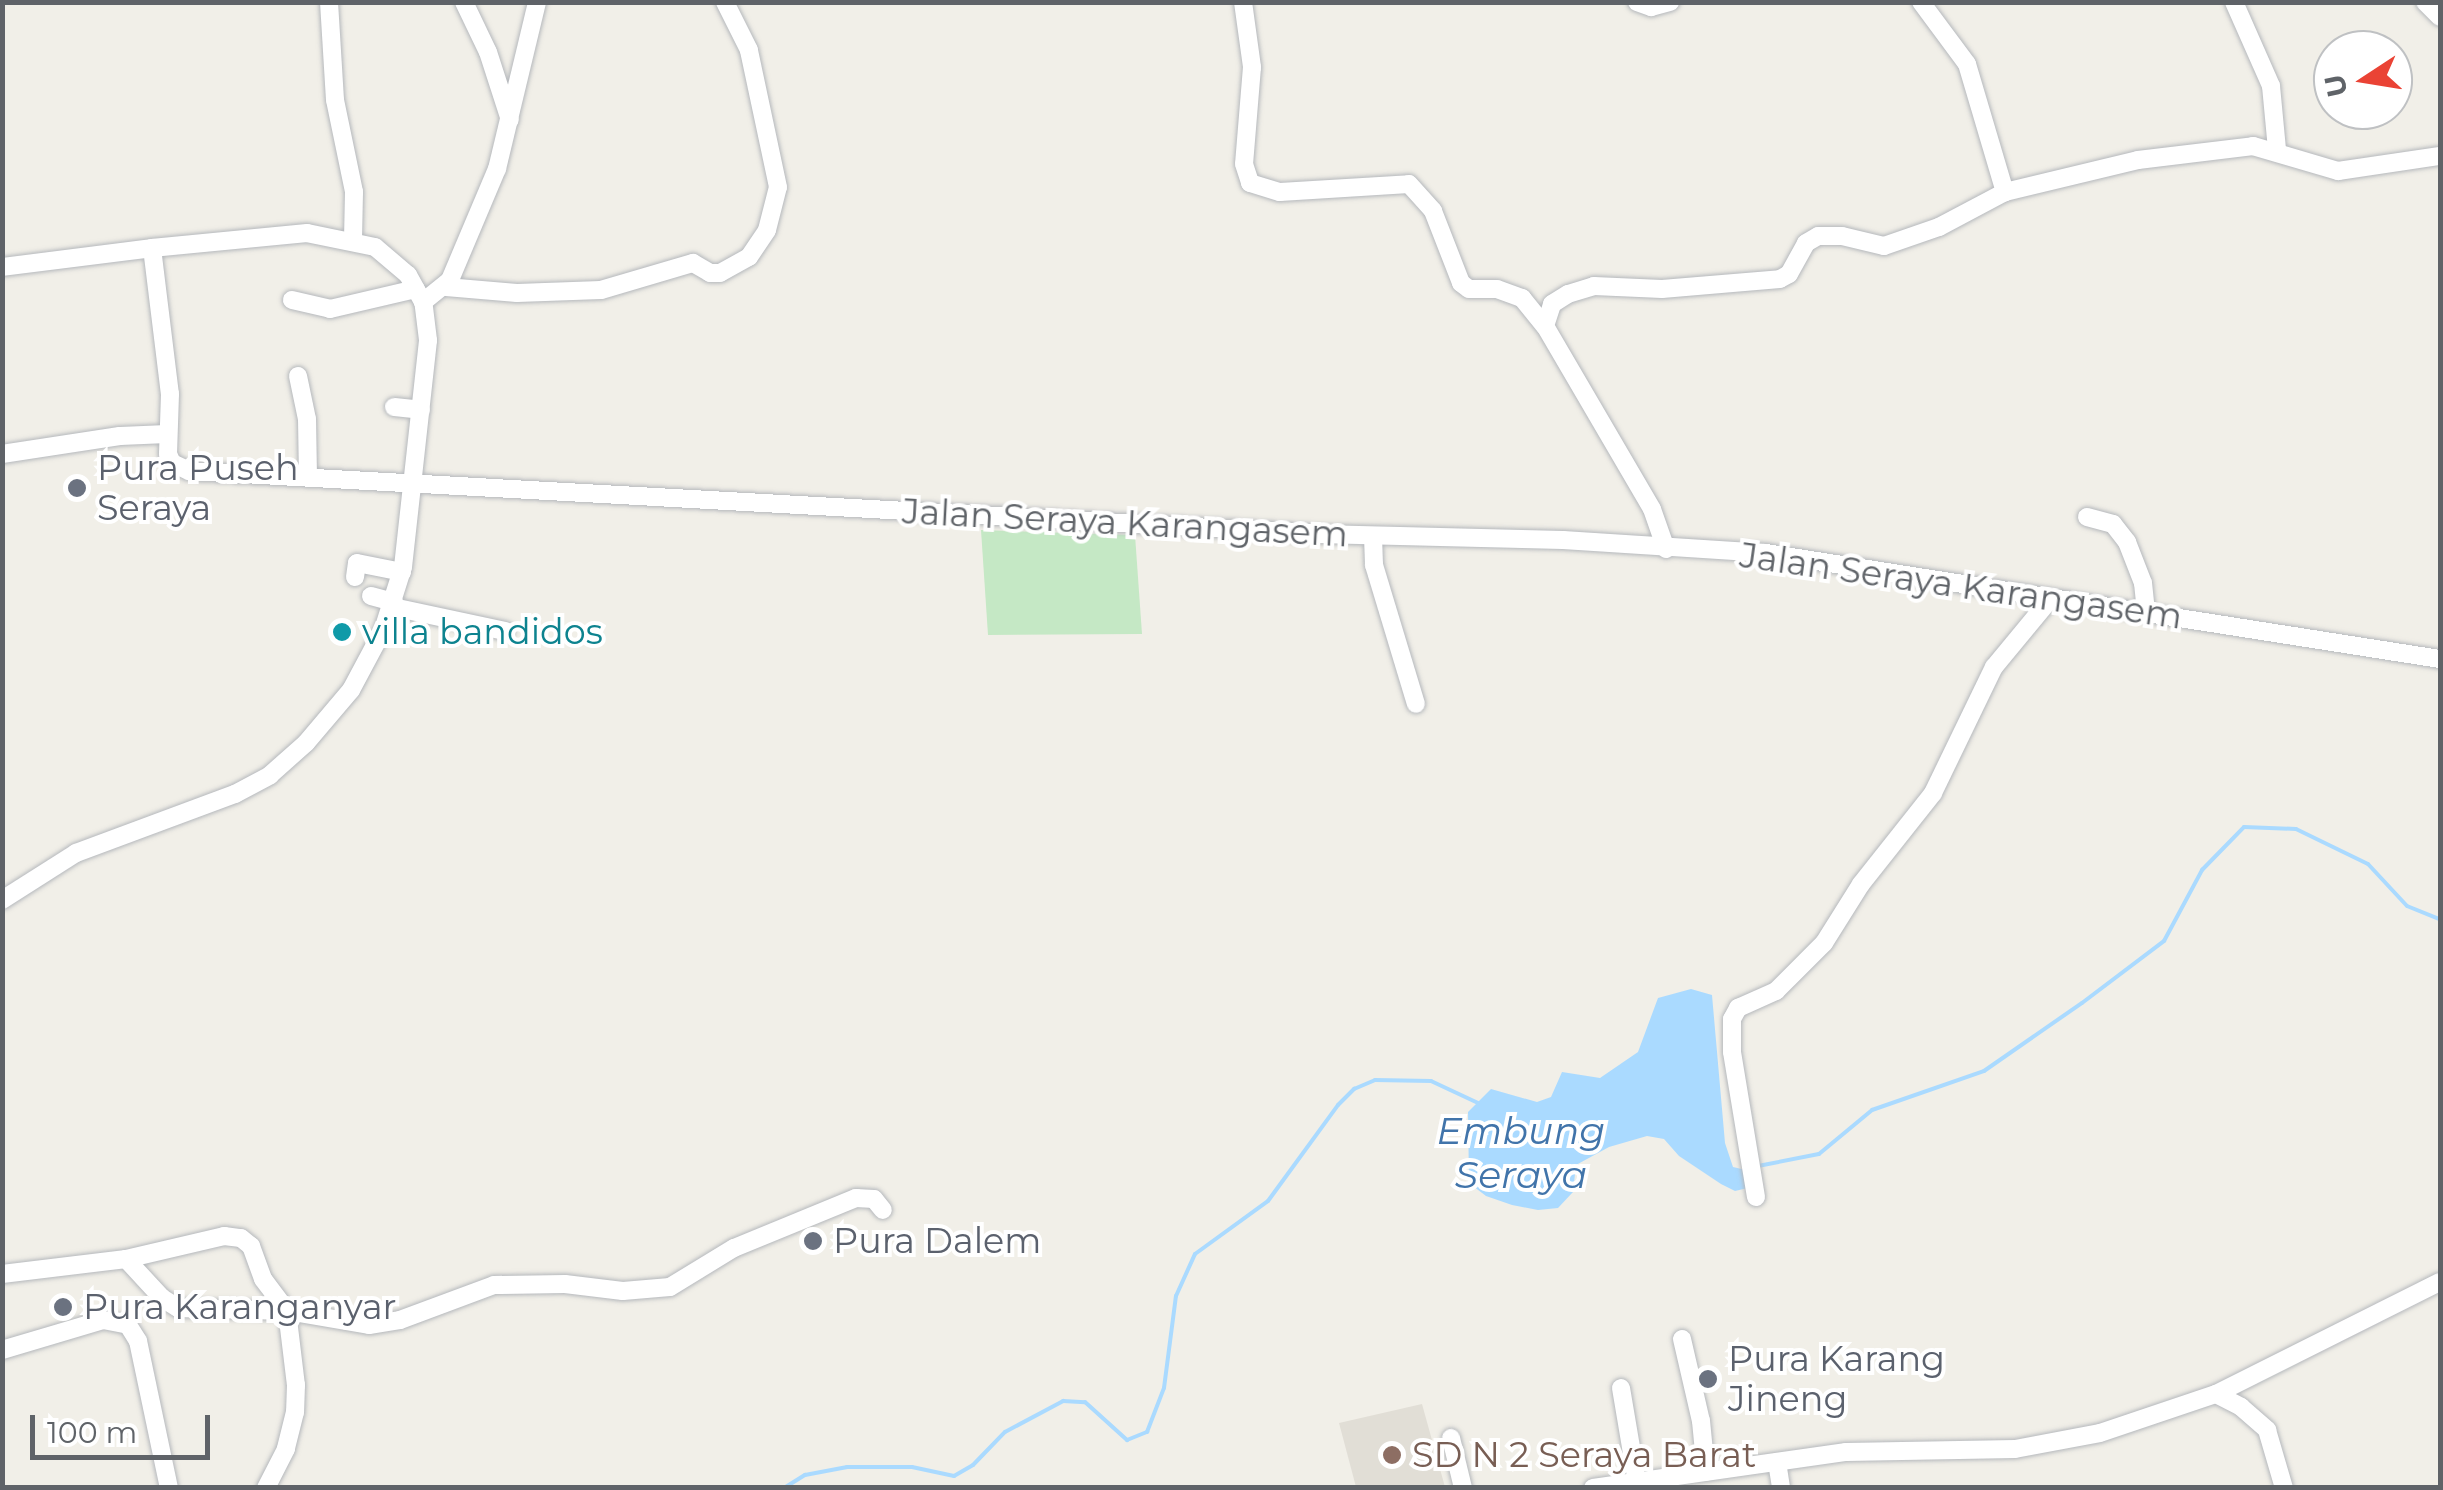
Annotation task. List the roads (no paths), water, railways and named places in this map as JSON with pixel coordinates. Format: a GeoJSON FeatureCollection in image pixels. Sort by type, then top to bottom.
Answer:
{"type":"FeatureCollection","features":[{"type":"Feature","properties":{"kind":"street"},"geometry":{"type":"LineString","coordinates":[[330,2],[334,100],[354,192],[353,242]]}},
{"type":"Feature","properties":{"kind":"street"},"geometry":{"type":"LineString","coordinates":[[464,2],[488,52],[510,120]]}},
{"type":"Feature","properties":{"kind":"street"},"geometry":{"type":"LineString","coordinates":[[446,286],[497,169],[537,2]]}},
{"type":"Feature","properties":{"kind":"street"},"geometry":{"type":"LineString","coordinates":[[292,300],[330,309],[420,296],[446,286],[518,293],[601,290],[693,263],[714,274],[749,257],[768,230],[778,187],[749,50],[725,2]]}},
{"type":"Feature","properties":{"kind":"street"},"geometry":{"type":"LineString","coordinates":[[1243,2],[1252,68],[1244,164],[1250,183],[1280,192],[1409,184],[1433,210],[1462,283],[1470,290],[1496,289],[1522,298],[1545,326],[1647,500],[1666,548]]}},
{"type":"Feature","properties":{"kind":"street"},"geometry":{"type":"LineString","coordinates":[[1637,2],[1652,7],[1670,2]]}},
{"type":"Feature","properties":{"kind":"street"},"geometry":{"type":"LineString","coordinates":[[1921,2],[1967,64],[2005,192]]}},
{"type":"Feature","properties":{"kind":"street"},"geometry":{"type":"LineString","coordinates":[[2234,2],[2271,86],[2277,150]]}},
{"type":"Feature","properties":{"kind":"street"},"geometry":{"type":"LineString","coordinates":[[2425,2],[2440,17]]}},
{"type":"Feature","properties":{"kind":"street"},"geometry":{"type":"LineString","coordinates":[[1545,326],[1552,304],[1578,290],[1594,286],[1662,289],[1780,279],[1789,274],[1806,243],[1818,236],[1842,236],[1884,246],[1939,227],[2005,192],[2138,160],[2235,146],[2277,150],[2338,171],[2440,156]]}},
{"type":"Feature","properties":{"kind":"street"},"geometry":{"type":"LineString","coordinates":[[2,266],[293,232],[353,242],[375,247],[394,261],[420,296],[428,340],[402,572],[393,604],[364,652],[351,690],[306,743],[254,785],[76,853],[2,900]]}},
{"type":"Feature","properties":{"kind":"street"},"geometry":{"type":"LineString","coordinates":[[2,454],[120,436],[167,434],[170,394],[152,248]]}},
{"type":"Feature","properties":{"kind":"street"},"geometry":{"type":"LineString","coordinates":[[298,376],[308,431],[308,477]]}},
{"type":"Feature","properties":{"kind":"street"},"geometry":{"type":"LineString","coordinates":[[394,407],[421,410]]}},
{"type":"Feature","properties":{"kind":"street","name":"Jalan Seraya Karangasem"},"geometry":{"type":"LineString","coordinates":[[167,434],[168,454],[179,469],[414,486],[1821,558],[1936,583],[2440,660]]}},
{"type":"Feature","properties":{"kind":"street"},"geometry":{"type":"LineString","coordinates":[[2087,517],[2113,524],[2126,542],[2143,583],[2146,614]]}},
{"type":"Feature","properties":{"kind":"street"},"geometry":{"type":"LineString","coordinates":[[1373,536],[1374,565],[1416,704]]}},
{"type":"Feature","properties":{"kind":"street"},"geometry":{"type":"LineString","coordinates":[[355,578],[357,563],[402,572]]}},
{"type":"Feature","properties":{"kind":"street"},"geometry":{"type":"LineString","coordinates":[[372,596],[505,631]]}},
{"type":"Feature","properties":{"kind":"street"},"geometry":{"type":"LineString","coordinates":[[1756,1197],[1731,1035],[1738,1008],[1776,991],[1824,943],[1861,884],[1933,793],[1994,668],[2051,598]]}},
{"type":"Feature","properties":{"kind":"street"},"geometry":{"type":"LineString","coordinates":[[126,1259],[162,1298],[178,1308],[287,1311],[369,1325],[400,1320],[494,1285],[565,1284],[654,1291],[692,1278],[734,1248],[766,1233],[856,1198],[874,1200],[883,1210]]}},
{"type":"Feature","properties":{"kind":"street"},"geometry":{"type":"LineString","coordinates":[[2,1274],[126,1259],[224,1236],[241,1238],[251,1246],[263,1279],[287,1311],[295,1412],[286,1448],[266,1488]]}},
{"type":"Feature","properties":{"kind":"street"},"geometry":{"type":"LineString","coordinates":[[1593,1488],[1846,1452],[2043,1445],[2168,1413],[2216,1394],[2440,1282]]}},
{"type":"Feature","properties":{"kind":"street"},"geometry":{"type":"LineString","coordinates":[[2,1350],[103,1320],[128,1325],[138,1341],[170,1488]]}},
{"type":"Feature","properties":{"kind":"street"},"geometry":{"type":"LineString","coordinates":[[1682,1339],[1701,1422],[1706,1472]]}},
{"type":"Feature","properties":{"kind":"street"},"geometry":{"type":"LineString","coordinates":[[2248,1412],[2250,1386],[2258,1374]]}},
{"type":"Feature","properties":{"kind":"street"},"geometry":{"type":"LineString","coordinates":[[1621,1388],[1638,1483]]}},
{"type":"Feature","properties":{"kind":"street"},"geometry":{"type":"LineString","coordinates":[[2216,1394],[2248,1412],[2267,1430],[2284,1488]]}},
{"type":"Feature","properties":{"kind":"street"},"geometry":{"type":"LineString","coordinates":[[1451,1438],[1463,1488]]}},
{"type":"Feature","properties":{"kind":"street"},"geometry":{"type":"LineString","coordinates":[[1777,1462],[1781,1488]]}},
{"type":"Feature","properties":{"kind":"water","name":"Embung Seraya"},"geometry":{"type":"Polygon","coordinates":[[[1691,989],[1712,995],[1725,1143],[1733,1167],[1750,1171],[1752,1187],[1735,1191],[1679,1156],[1664,1139],[1647,1136],[1609,1147],[1576,1165],[1573,1192],[1558,1208],[1538,1210],[1512,1205],[1486,1196],[1469,1183],[1468,1112],[1491,1089],[1537,1102],[1551,1097],[1562,1072],[1600,1078],[1638,1052],[1658,998],[1691,989]]]}},
{"type":"Feature","properties":{"kind":"waterway"},"geometry":{"type":"LineString","coordinates":[[1758,1166],[1819,1154],[1872,1110],[1984,1071],[2082,1003],[2164,941],[2202,870],[2244,827],[2296,829],[2368,864],[2407,906],[2440,919]]}},
{"type":"Feature","properties":{"kind":"waterway"},"geometry":{"type":"LineString","coordinates":[[784,1488],[805,1475],[847,1467],[912,1467],[954,1476],[973,1465],[1005,1432],[1063,1401],[1085,1402],[1127,1440],[1147,1432],[1164,1388],[1176,1296],[1195,1254],[1268,1201],[1354,1089],[1375,1080],[1431,1081],[1478,1103]]}},
{"type":"Feature","properties":{"kind":"place","name":"Pura Puseh Seraya"},"geometry":{"type":"Point","coordinates":[77,488]}},
{"type":"Feature","properties":{"kind":"place","name":"villa bandidos"},"geometry":{"type":"Point","coordinates":[342,632]}},
{"type":"Feature","properties":{"kind":"place","name":"Pura Dalem"},"geometry":{"type":"Point","coordinates":[813,1241]}},
{"type":"Feature","properties":{"kind":"place","name":"Pura Karanganyar"},"geometry":{"type":"Point","coordinates":[63,1307]}},
{"type":"Feature","properties":{"kind":"place","name":"Pura Karang Jineng"},"geometry":{"type":"Point","coordinates":[1708,1379]}},
{"type":"Feature","properties":{"kind":"place","name":"SD N 2 Seraya Barat"},"geometry":{"type":"Point","coordinates":[1392,1455]}}]}
